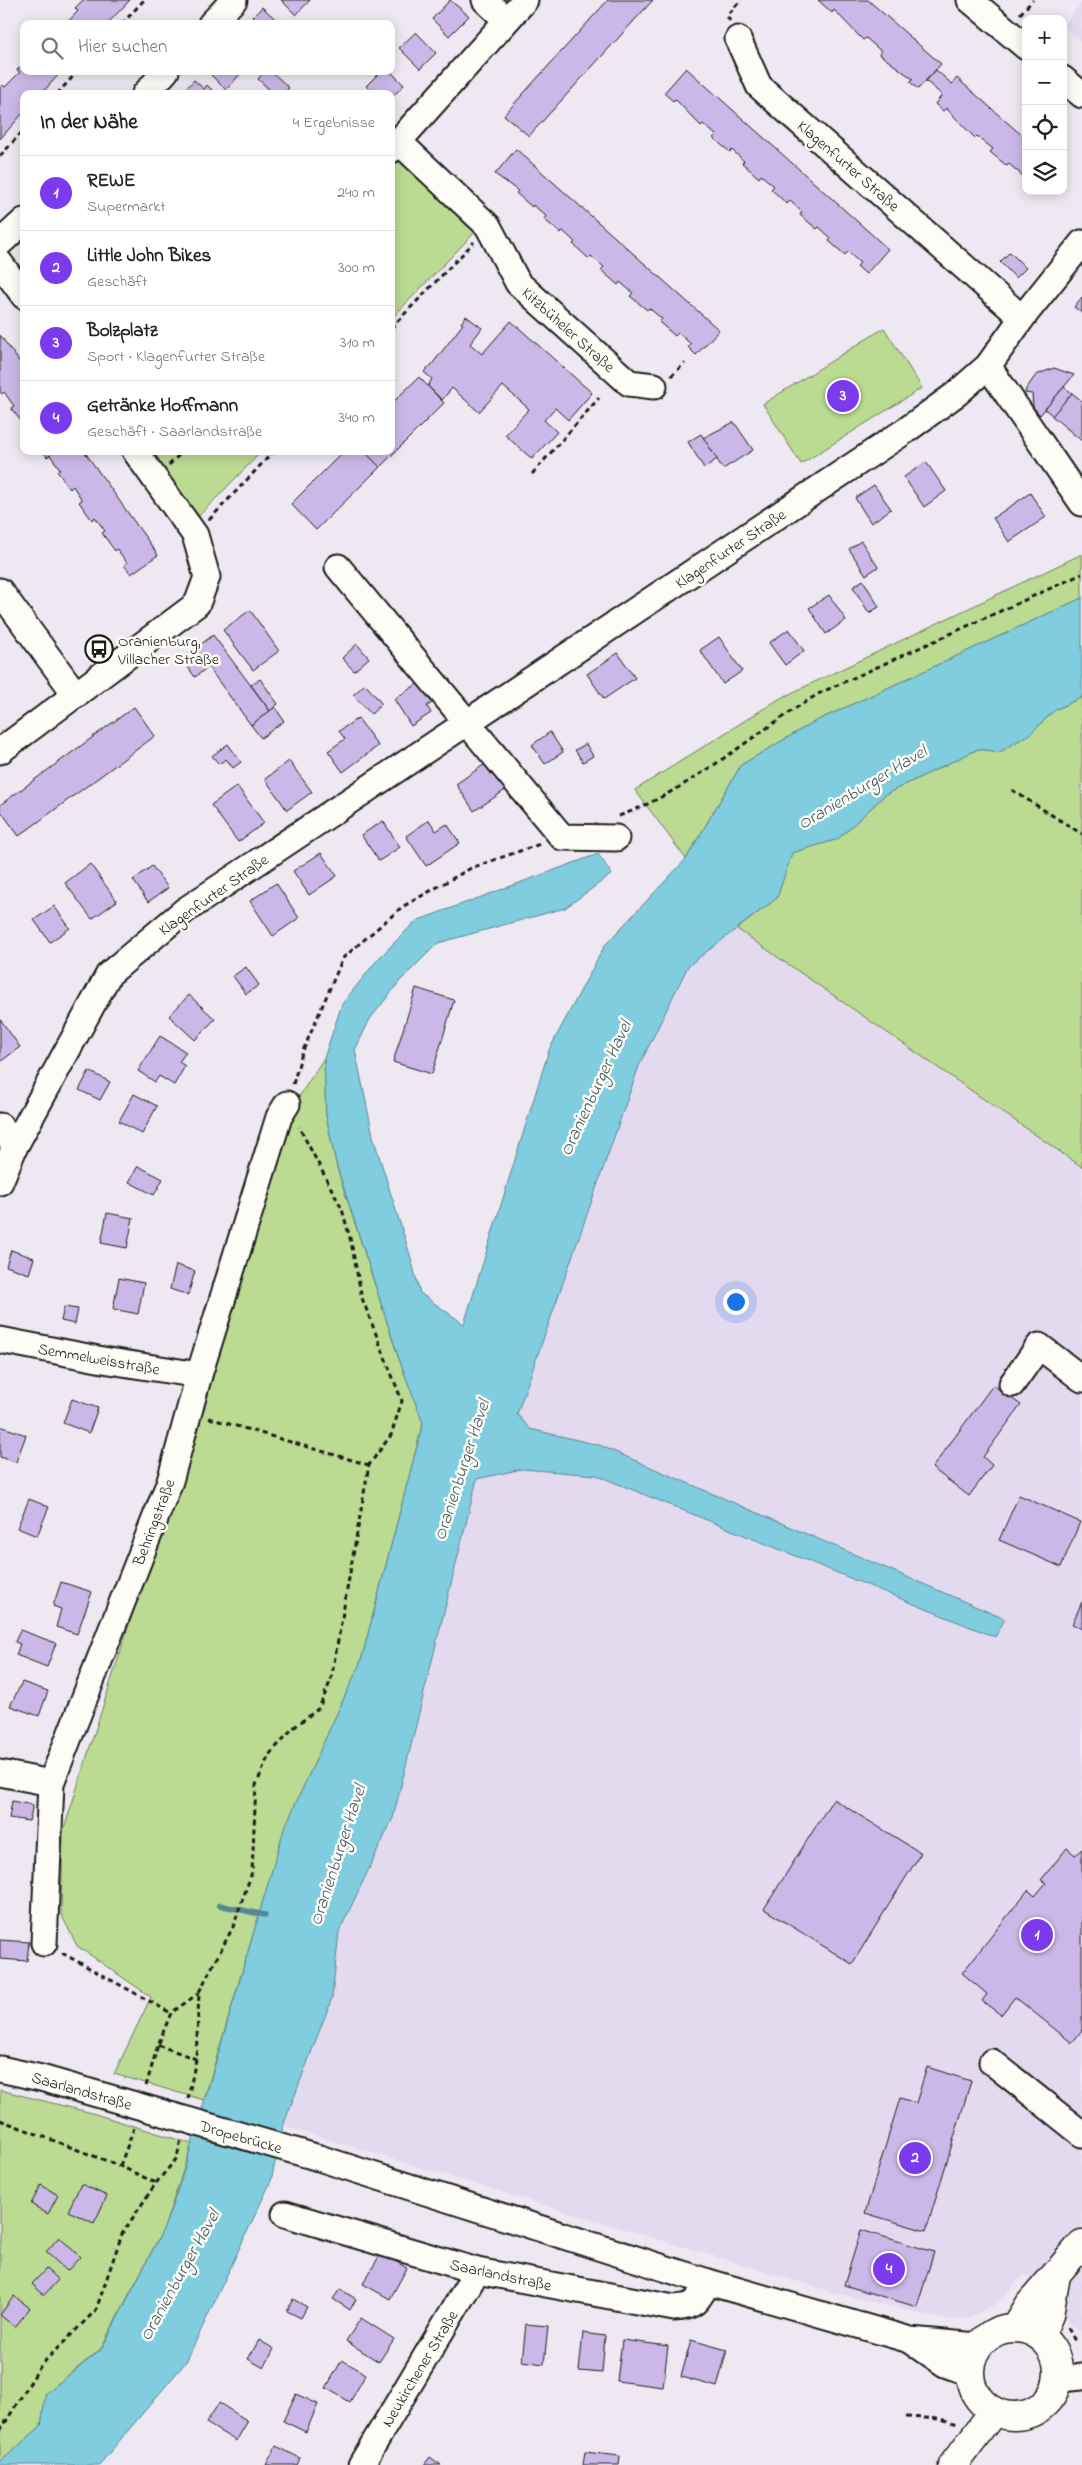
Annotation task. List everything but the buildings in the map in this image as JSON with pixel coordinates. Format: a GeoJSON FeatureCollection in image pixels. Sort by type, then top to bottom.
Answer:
{"type":"FeatureCollection","features":[{"type":"Feature","properties":{"kind":"main road"},"geometry":{"type":"LineString","coordinates":[[1028,2331],[1049,2315],[1056,2275],[1082,2244]]}},
{"type":"Feature","properties":{"kind":"main road"},"geometry":{"type":"LineString","coordinates":[[1001,2329],[1028,2331],[1050,2345],[1056,2358],[1071,2378],[1043,2405],[1032,2412],[1020,2415],[1007,2415],[994,2411],[978,2396],[970,2373],[972,2358],[978,2346],[988,2336],[1001,2329]]}},
{"type":"Feature","properties":{"kind":"main road"},"geometry":{"type":"LineString","coordinates":[[953,2465],[994,2411]]}},
{"type":"Feature","properties":{"kind":"street"},"geometry":{"type":"LineString","coordinates":[[215,20],[234,0]]}},
{"type":"Feature","properties":{"kind":"street"},"geometry":{"type":"LineString","coordinates":[[485,0],[506,20]]}},
{"type":"Feature","properties":{"kind":"street","name":"Kitzbüheler Straße"},"geometry":{"type":"LineString","coordinates":[[525,0],[395,146],[488,226],[518,283],[630,383],[654,386]]}},
{"type":"Feature","properties":{"kind":"street"},"geometry":{"type":"LineString","coordinates":[[970,0],[1022,43]]}},
{"type":"Feature","properties":{"kind":"street","name":"Klagenfurter Straße"},"geometry":{"type":"LineString","coordinates":[[738,39],[759,86],[1022,318]]}},
{"type":"Feature","properties":{"kind":"street"},"geometry":{"type":"LineString","coordinates":[[149,90],[162,75]]}},
{"type":"Feature","properties":{"kind":"street"},"geometry":{"type":"LineString","coordinates":[[1067,82],[1082,95]]}},
{"type":"Feature","properties":{"kind":"street"},"geometry":{"type":"LineString","coordinates":[[0,243],[20,225]]}},
{"type":"Feature","properties":{"kind":"street","name":"Klagenfurter Straße"},"geometry":{"type":"LineString","coordinates":[[0,1182],[15,1146],[109,974],[184,911],[905,431],[956,394],[988,366],[1022,318],[1082,244]]}},
{"type":"Feature","properties":{"kind":"street"},"geometry":{"type":"LineString","coordinates":[[0,263],[20,290]]}},
{"type":"Feature","properties":{"kind":"street"},"geometry":{"type":"LineString","coordinates":[[988,366],[1082,503]]}},
{"type":"Feature","properties":{"kind":"street"},"geometry":{"type":"LineString","coordinates":[[0,751],[197,604],[207,577],[195,535],[138,455]]}},
{"type":"Feature","properties":{"kind":"street"},"geometry":{"type":"LineString","coordinates":[[338,567],[562,837],[617,827]]}},
{"type":"Feature","properties":{"kind":"street"},"geometry":{"type":"LineString","coordinates":[[0,591],[76,695]]}},
{"type":"Feature","properties":{"kind":"street","name":"Behringstraße"},"geometry":{"type":"LineString","coordinates":[[44,1943],[51,1783],[170,1482],[199,1375],[279,1117],[287,1104]]}},
{"type":"Feature","properties":{"kind":"street"},"geometry":{"type":"LineString","coordinates":[[0,1126],[15,1146]]}},
{"type":"Feature","properties":{"kind":"street","name":"Semmelweisstraße"},"geometry":{"type":"LineString","coordinates":[[0,1340],[103,1360],[199,1375]]}},
{"type":"Feature","properties":{"kind":"street"},"geometry":{"type":"LineString","coordinates":[[1012,1384],[1039,1346],[1082,1380]]}},
{"type":"Feature","properties":{"kind":"street"},"geometry":{"type":"LineString","coordinates":[[0,1773],[51,1783]]}},
{"type":"Feature","properties":{"kind":"street"},"geometry":{"type":"LineString","coordinates":[[992,2062],[1082,2134]]}},
{"type":"Feature","properties":{"kind":"street","name":"Saarlandstraße"},"geometry":{"type":"LineString","coordinates":[[0,2069],[41,2078],[163,2113]]}},
{"type":"Feature","properties":{"kind":"street","name":"Dropebrücke"},"geometry":{"type":"LineString","coordinates":[[163,2113],[319,2158],[708,2282]]}},
{"type":"Feature","properties":{"kind":"street","name":"Saarlandstraße"},"geometry":{"type":"LineString","coordinates":[[285,2214],[477,2271],[674,2308],[688,2307],[697,2301],[708,2282]]}},
{"type":"Feature","properties":{"kind":"street","name":"Neukirchener Straße"},"geometry":{"type":"LineString","coordinates":[[361,2465],[477,2271]]}},
{"type":"Feature","properties":{"kind":"street"},"geometry":{"type":"LineString","coordinates":[[708,2282],[910,2340],[978,2346]]}},
{"type":"Feature","properties":{"kind":"street"},"geometry":{"type":"LineString","coordinates":[[910,2340],[945,2364],[970,2373]]}},
{"type":"Feature","properties":{"kind":"path"},"geometry":{"type":"LineString","coordinates":[[126,20],[144,0]]}},
{"type":"Feature","properties":{"kind":"path"},"geometry":{"type":"LineString","coordinates":[[1024,10],[1033,0]]}},
{"type":"Feature","properties":{"kind":"path"},"geometry":{"type":"LineString","coordinates":[[61,90],[74,75]]}},
{"type":"Feature","properties":{"kind":"path"},"geometry":{"type":"LineString","coordinates":[[0,156],[20,134]]}},
{"type":"Feature","properties":{"kind":"path"},"geometry":{"type":"LineString","coordinates":[[395,324],[479,237]]}},
{"type":"Feature","properties":{"kind":"path"},"geometry":{"type":"LineString","coordinates":[[532,474],[599,398]]}},
{"type":"Feature","properties":{"kind":"path"},"geometry":{"type":"LineString","coordinates":[[195,535],[270,455]]}},
{"type":"Feature","properties":{"kind":"path"},"geometry":{"type":"LineString","coordinates":[[617,827],[679,789],[783,715],[820,693],[1082,574]]}},
{"type":"Feature","properties":{"kind":"path"},"geometry":{"type":"LineString","coordinates":[[1012,790],[1082,834]]}},
{"type":"Feature","properties":{"kind":"path"},"geometry":{"type":"LineString","coordinates":[[187,2104],[196,2059],[199,1992],[233,1927],[252,1872],[256,1785],[269,1754],[292,1729],[319,1708],[330,1680],[369,1465],[391,1435],[402,1401],[362,1298],[351,1242],[342,1209],[287,1104],[302,1053],[343,958],[402,907],[471,868],[562,837]]}},
{"type":"Feature","properties":{"kind":"path"},"geometry":{"type":"LineString","coordinates":[[189,1412],[369,1465]]}},
{"type":"Feature","properties":{"kind":"path"},"geometry":{"type":"LineString","coordinates":[[44,1943],[171,2013]]}},
{"type":"Feature","properties":{"kind":"path"},"geometry":{"type":"LineString","coordinates":[[146,2084],[158,2045],[171,2013],[199,1992]]}},
{"type":"Feature","properties":{"kind":"path"},"geometry":{"type":"LineString","coordinates":[[158,2045],[196,2059]]}},
{"type":"Feature","properties":{"kind":"path"},"geometry":{"type":"LineString","coordinates":[[0,2120],[120,2166],[156,2183]]}},
{"type":"Feature","properties":{"kind":"path"},"geometry":{"type":"LineString","coordinates":[[120,2166],[134,2126]]}},
{"type":"Feature","properties":{"kind":"path"},"geometry":{"type":"LineString","coordinates":[[0,2432],[41,2366],[96,2310],[122,2234],[156,2183],[177,2158],[182,2131]]}},
{"type":"Feature","properties":{"kind":"path"},"geometry":{"type":"LineString","coordinates":[[906,2417],[940,2419],[961,2425]]}},
{"type":"Feature","properties":{"kind":"shaded area"},"geometry":{"type":"Polygon","coordinates":[[[1082,3],[1082,43],[1067,29],[1067,20],[1082,3]]]}},
{"type":"Feature","properties":{"kind":"shaded area"},"geometry":{"type":"Polygon","coordinates":[[[737,929],[1082,1167],[1082,2331],[1069,2324],[1063,2313],[1062,2301],[1025,2274],[997,2303],[970,2318],[946,2320],[836,2293],[283,2126],[332,1998],[339,1933],[393,1818],[477,1479],[522,1469],[596,1475],[994,1637],[599,1445],[530,1429],[517,1414],[639,1066],[688,966],[737,929]]]}},
{"type":"Feature","properties":{"kind":"green space"},"geometry":{"type":"Polygon","coordinates":[[[401,155],[479,228],[395,315],[395,161],[401,155]]]}},
{"type":"Feature","properties":{"kind":"green space"},"geometry":{"type":"Polygon","coordinates":[[[884,328],[922,388],[801,464],[763,404],[884,328]]]}},
{"type":"Feature","properties":{"kind":"green space"},"geometry":{"type":"Polygon","coordinates":[[[147,455],[258,455],[194,521],[147,455]]]}},
{"type":"Feature","properties":{"kind":"green space"},"geometry":{"type":"Polygon","coordinates":[[[1082,554],[1082,598],[814,722],[741,765],[686,859],[635,790],[779,699],[1082,554]]]}},
{"type":"Feature","properties":{"kind":"green space"},"geometry":{"type":"Polygon","coordinates":[[[1082,697],[1082,1167],[737,929],[777,898],[791,853],[838,839],[886,794],[978,749],[1000,752],[1031,733],[1055,710],[1082,697]]]}},
{"type":"Feature","properties":{"kind":"green space"},"geometry":{"type":"Polygon","coordinates":[[[324,1058],[326,1116],[337,1168],[398,1356],[423,1423],[361,1661],[284,1830],[204,2100],[114,2074],[151,1997],[77,1946],[61,1914],[63,1832],[205,1385],[282,1123],[324,1058]]]}},
{"type":"Feature","properties":{"kind":"green space"},"geometry":{"type":"Polygon","coordinates":[[[0,2090],[92,2113],[192,2144],[164,2228],[100,2350],[46,2393],[41,2426],[0,2462],[0,2090]]]}},
{"type":"Feature","properties":{"kind":"water","name":"Oranienburger Havel"},"geometry":{"type":"Polygon","coordinates":[[[1082,598],[1082,697],[1055,710],[1031,733],[1000,752],[978,749],[886,794],[838,839],[792,853],[777,898],[688,966],[639,1066],[517,1414],[530,1429],[599,1445],[1005,1619],[995,1637],[596,1475],[522,1469],[477,1479],[393,1818],[339,1932],[332,1998],[283,2126],[271,2181],[186,2362],[99,2465],[0,2465],[0,2462],[41,2426],[46,2393],[101,2350],[164,2228],[180,2184],[284,1829],[361,1661],[423,1423],[398,1356],[337,1167],[326,1116],[324,1058],[342,1004],[378,959],[416,921],[598,854],[612,874],[565,908],[438,943],[400,981],[370,1019],[355,1050],[374,1140],[420,1293],[464,1324],[549,1050],[605,945],[686,859],[741,765],[814,722],[1082,598]]]}},
{"type":"Feature","properties":{"kind":"waterway"},"geometry":{"type":"LineString","coordinates":[[219,1905],[265,1915]]}},
{"type":"Feature","properties":{"kind":"place","name":"Bolzplatz"},"geometry":{"type":"Point","coordinates":[843,396]}},
{"type":"Feature","properties":{"kind":"place","name":"Oranienburg, Villacher Straße"},"geometry":{"type":"Point","coordinates":[99,649]}},
{"type":"Feature","properties":{"kind":"place","name":"REWE"},"geometry":{"type":"Point","coordinates":[1037,1935]}},
{"type":"Feature","properties":{"kind":"place","name":"Little John Bikes"},"geometry":{"type":"Point","coordinates":[915,2158]}},
{"type":"Feature","properties":{"kind":"place","name":"Getränke Hoffmann"},"geometry":{"type":"Point","coordinates":[889,2269]}}]}
